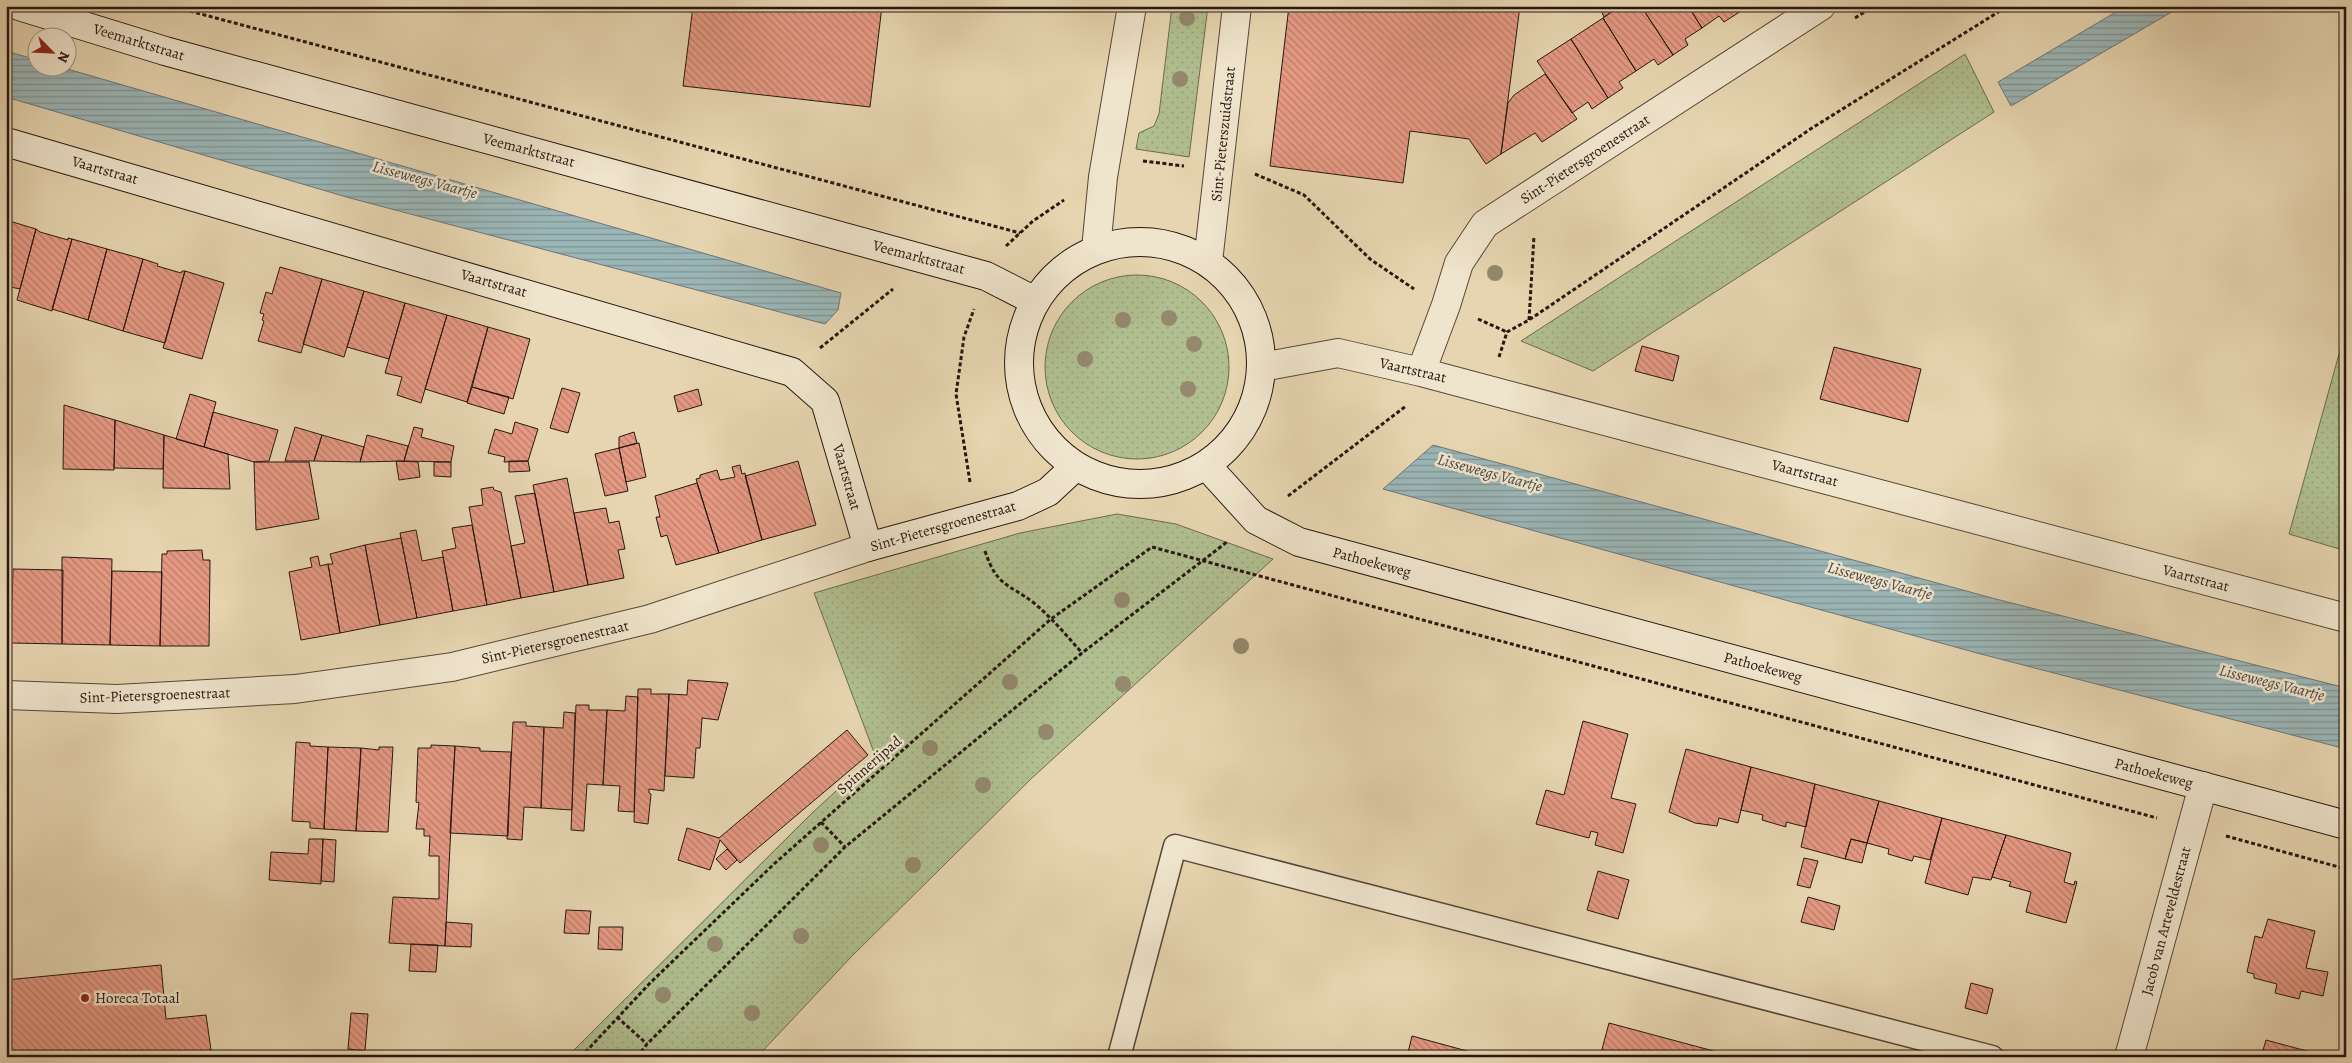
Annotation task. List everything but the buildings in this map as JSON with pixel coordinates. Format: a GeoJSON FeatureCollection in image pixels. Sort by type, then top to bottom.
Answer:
{"type":"FeatureCollection","features":[{"type":"Feature","properties":{"kind":"main road","name":"Veemarktstraat"},"geometry":{"type":"LineString","coordinates":[[19,6],[165,51],[986,276],[1035,301]]}},
{"type":"Feature","properties":{"kind":"main road"},"geometry":{"type":"LineString","coordinates":[[1096,249],[1103,177],[1132,6]]}},
{"type":"Feature","properties":{"kind":"main road","name":"Sint-Pieterszuidstraat"},"geometry":{"type":"LineString","coordinates":[[1208,262],[1237,6]]}},
{"type":"Feature","properties":{"kind":"main road","name":"Sint-Pietersgroenestraat"},"geometry":{"type":"LineString","coordinates":[[1421,372],[1446,305],[1459,263],[1485,224],[1821,6]]}},
{"type":"Feature","properties":{"kind":"main road","name":"Vaartstraat"},"geometry":{"type":"LineString","coordinates":[[6,142],[792,372],[825,401],[868,547]]}},
{"type":"Feature","properties":{"kind":"main road"},"geometry":{"type":"LineString","coordinates":[[1134,241],[1173,245],[1208,262],[1239,292],[1257,331],[1262,367],[1254,406],[1235,439],[1206,465],[1175,479],[1141,485],[1107,480],[1076,466],[1048,442],[1028,410],[1019,374],[1021,336],[1035,301],[1061,270],[1096,249],[1134,241]]}},
{"type":"Feature","properties":{"kind":"main road","name":"Vaartstraat"},"geometry":{"type":"LineString","coordinates":[[1262,367],[1338,353],[1421,372],[2346,618]]}},
{"type":"Feature","properties":{"kind":"main road","name":"Pathoekeweg"},"geometry":{"type":"LineString","coordinates":[[1206,465],[1256,520],[1299,542],[2346,825]]}},
{"type":"Feature","properties":{"kind":"main road","name":"Sint-Pietersgroenestraat"},"geometry":{"type":"LineString","coordinates":[[6,695],[117,699],[295,688],[452,666],[650,619],[868,547],[1018,506],[1048,492],[1076,466]]}},
{"type":"Feature","properties":{"kind":"main road","name":"Jacob van Arteveldestraat"},"geometry":{"type":"LineString","coordinates":[[2128,1057],[2203,786]]}},
{"type":"Feature","properties":{"kind":"lane"},"geometry":{"type":"LineString","coordinates":[[1119,1057],[1174,846],[1992,1057]]}},
{"type":"Feature","properties":{"kind":"path"},"geometry":{"type":"LineString","coordinates":[[171,6],[1020,234]]}},
{"type":"Feature","properties":{"kind":"path"},"geometry":{"type":"LineString","coordinates":[[1218,170],[1257,174],[1304,195],[1370,259],[1417,291],[1507,332],[1538,314],[1812,128],[2008,6]]}},
{"type":"Feature","properties":{"kind":"path"},"geometry":{"type":"LineString","coordinates":[[792,372],[928,260]]}},
{"type":"Feature","properties":{"kind":"path"},"geometry":{"type":"LineString","coordinates":[[986,276],[964,337],[956,394],[976,517],[990,565],[1001,582],[1033,603],[1082,653]]}},
{"type":"Feature","properties":{"kind":"path"},"geometry":{"type":"LineString","coordinates":[[638,1057],[647,1044],[845,847],[1082,653],[1412,402]]}},
{"type":"Feature","properties":{"kind":"path","name":"Spinnerijpad"},"geometry":{"type":"LineString","coordinates":[[581,1057],[617,1018],[774,864],[1051,620],[1152,546],[1203,560]]}},
{"type":"Feature","properties":{"kind":"path"},"geometry":{"type":"LineString","coordinates":[[1203,560],[2346,870]]}},
{"type":"Feature","properties":{"kind":"path"},"geometry":{"type":"LineString","coordinates":[[821,822],[845,847]]}},
{"type":"Feature","properties":{"kind":"path"},"geometry":{"type":"LineString","coordinates":[[617,1018],[647,1044]]}},
{"type":"Feature","properties":{"kind":"green space"},"geometry":{"type":"Polygon","coordinates":[[[1172,6],[1208,6],[1189,157],[1136,149],[1139,133],[1154,126],[1159,114],[1172,6]]]}},
{"type":"Feature","properties":{"kind":"green space"},"geometry":{"type":"Polygon","coordinates":[[[1965,54],[1994,112],[1593,371],[1521,341],[1965,54]]]}},
{"type":"Feature","properties":{"kind":"green space"},"geometry":{"type":"Polygon","coordinates":[[[1137,275],[1155,277],[1172,282],[1202,302],[1222,332],[1227,349],[1229,367],[1227,385],[1222,402],[1202,432],[1172,452],[1155,457],[1137,459],[1119,457],[1102,452],[1072,432],[1052,402],[1047,385],[1045,367],[1047,349],[1052,332],[1072,302],[1102,282],[1119,277],[1137,275]]]}},
{"type":"Feature","properties":{"kind":"green space"},"geometry":{"type":"Polygon","coordinates":[[[2346,329],[2346,551],[2289,534],[2346,329]]]}},
{"type":"Feature","properties":{"kind":"green space"},"geometry":{"type":"Polygon","coordinates":[[[1117,514],[1176,524],[1273,559],[1033,777],[852,956],[757,1057],[567,1057],[810,815],[875,755],[814,593],[1020,533],[1117,514]]]}},
{"type":"Feature","properties":{"kind":"water"},"geometry":{"type":"Polygon","coordinates":[[[2126,6],[2182,6],[2011,106],[1998,82],[2126,6]]]}},
{"type":"Feature","properties":{"kind":"water","name":"Lisseweegs Vaartje"},"geometry":{"type":"Polygon","coordinates":[[[6,51],[28,57],[28,78],[78,78],[78,72],[841,293],[838,310],[825,324],[350,198],[6,97],[6,51]]]}},
{"type":"Feature","properties":{"kind":"water","name":"Lisseweegs Vaartje"},"geometry":{"type":"Polygon","coordinates":[[[1433,445],[1992,598],[2346,688],[2346,749],[1977,653],[1383,489],[1433,445]]]}},
{"type":"Feature","properties":{"kind":"place","name":"Horeca Totaal"},"geometry":{"type":"Point","coordinates":[85,998]}}]}
